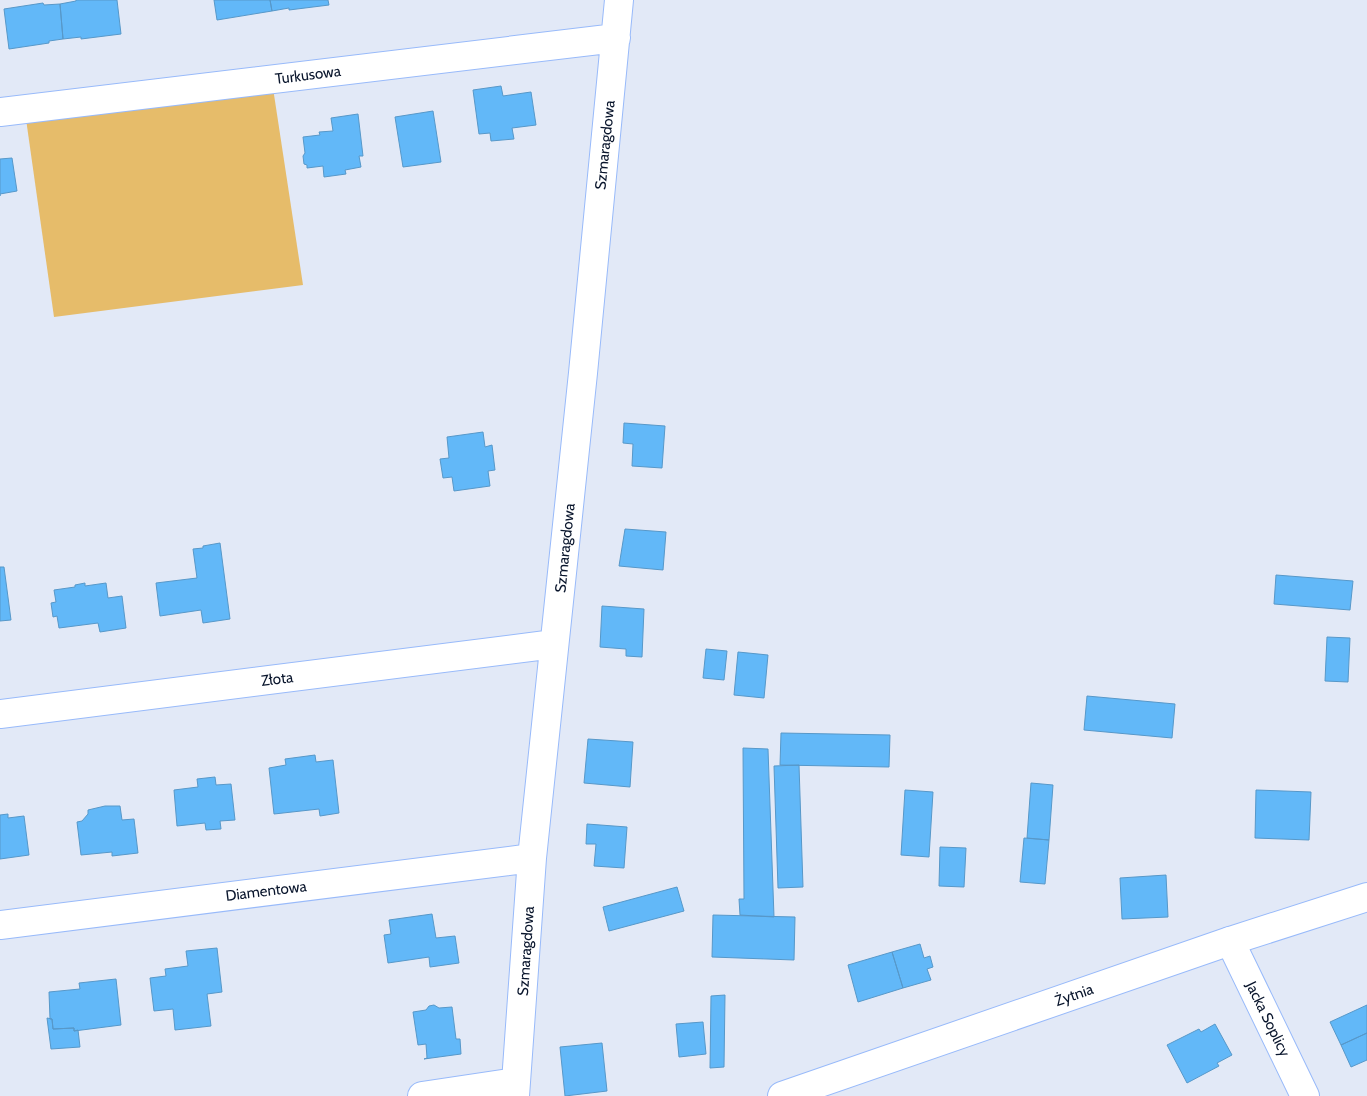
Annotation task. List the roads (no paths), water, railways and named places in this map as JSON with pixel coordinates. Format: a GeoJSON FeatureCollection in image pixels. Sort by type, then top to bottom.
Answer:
{"type":"FeatureCollection","features":[{"type":"Feature","properties":{"kind":"street","name":"Szmaragdowa"},"geometry":{"type":"LineString","coordinates":[[516,1089],[532,858],[583,372],[619,0]]}},
{"type":"Feature","properties":{"kind":"street","name":"Turkusowa"},"geometry":{"type":"LineString","coordinates":[[0,112],[616,38]]}},
{"type":"Feature","properties":{"kind":"street","name":"Złota"},"geometry":{"type":"LineString","coordinates":[[0,714],[554,644]]}},
{"type":"Feature","properties":{"kind":"street","name":"Diamentowa"},"geometry":{"type":"LineString","coordinates":[[0,925],[532,858]]}},
{"type":"Feature","properties":{"kind":"street","name":"Żytnia"},"geometry":{"type":"LineString","coordinates":[[782,1096],[1230,941],[1367,897]]}},
{"type":"Feature","properties":{"kind":"street","name":"Jacka Soplicy"},"geometry":{"type":"LineString","coordinates":[[1230,941],[1305,1096]]}},
{"type":"Feature","properties":{"kind":"street"},"geometry":{"type":"LineString","coordinates":[[422,1096],[516,1089]]}}]}
